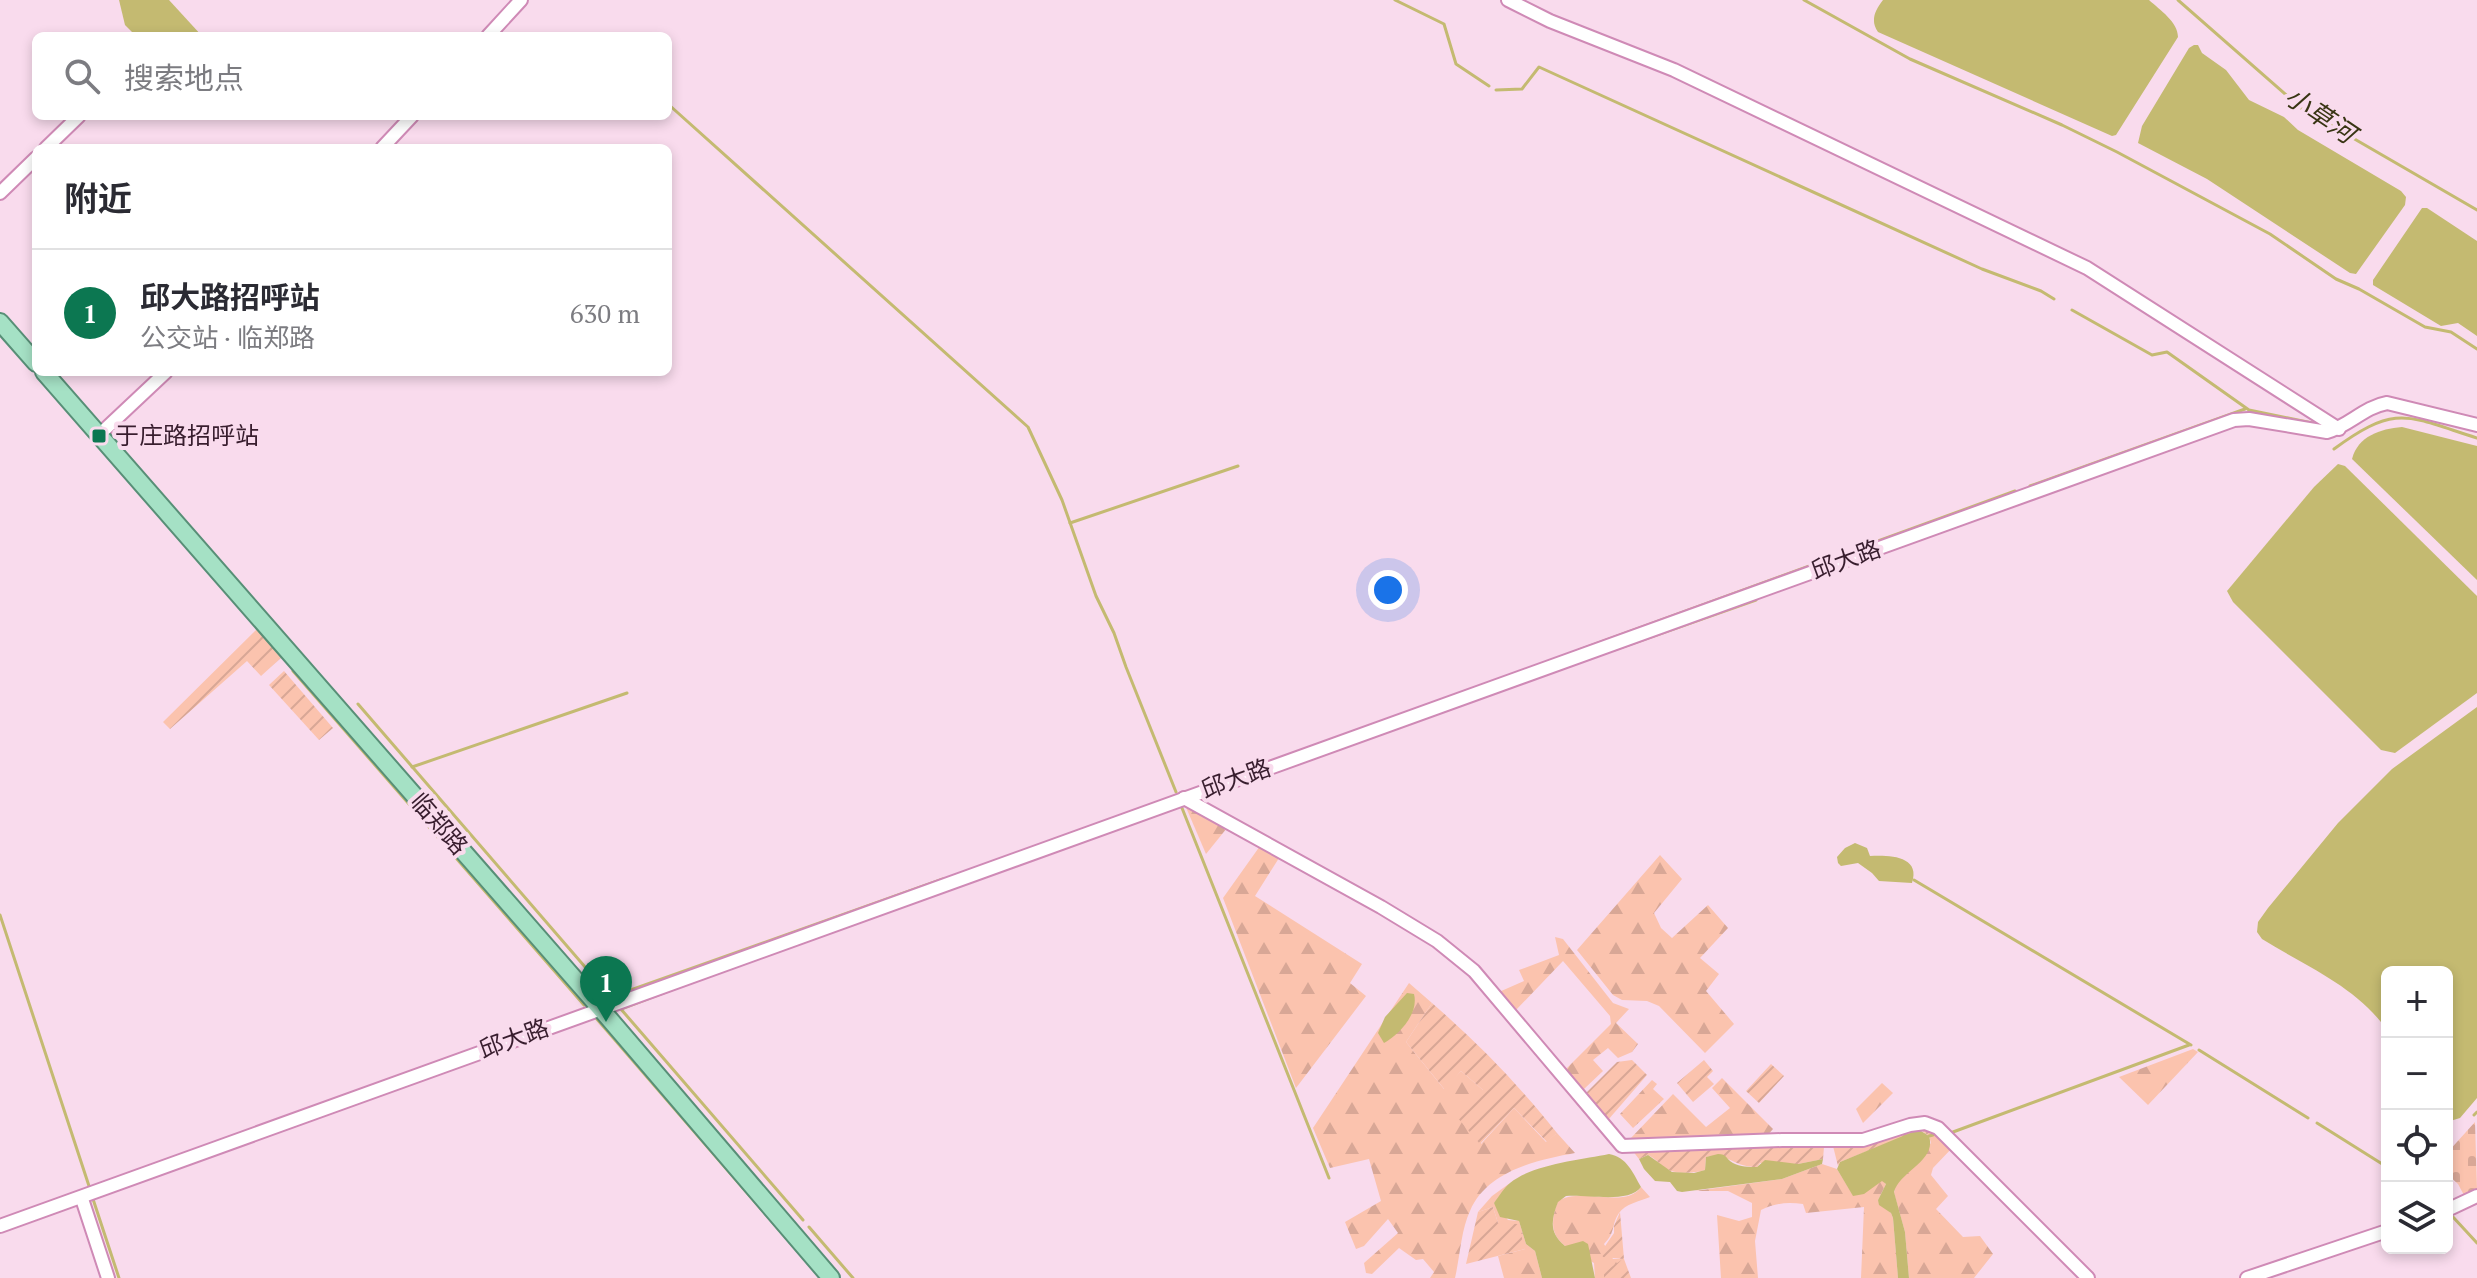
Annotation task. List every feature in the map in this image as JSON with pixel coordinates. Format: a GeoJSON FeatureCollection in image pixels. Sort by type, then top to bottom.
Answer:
{"type":"FeatureCollection","features":[{"type":"Feature","properties":{"kind":"main road"},"geometry":{"type":"LineString","coordinates":[[0,322],[32,358]]}},
{"type":"Feature","properties":{"kind":"main road","name":"临郑路"},"geometry":{"type":"LineString","coordinates":[[48,376],[600,1008],[831,1278]]}},
{"type":"Feature","properties":{"kind":"street"},"geometry":{"type":"LineString","coordinates":[[492,32],[521,0]]}},
{"type":"Feature","properties":{"kind":"street"},"geometry":{"type":"LineString","coordinates":[[1508,0],[1550,21],[1674,70],[2087,268],[2339,429],[2375,405],[2387,403],[2477,425]]}},
{"type":"Feature","properties":{"kind":"street"},"geometry":{"type":"LineString","coordinates":[[50,144],[75,120]]}},
{"type":"Feature","properties":{"kind":"street"},"geometry":{"type":"LineString","coordinates":[[386,144],[408,120]]}},
{"type":"Feature","properties":{"kind":"street"},"geometry":{"type":"LineString","coordinates":[[0,193],[32,162]]}},
{"type":"Feature","properties":{"kind":"street"},"geometry":{"type":"LineString","coordinates":[[100,434],[162,376]]}},
{"type":"Feature","properties":{"kind":"street","name":"邱大路"},"geometry":{"type":"LineString","coordinates":[[0,1226],[2234,420],[2249,419],[2327,432],[2339,429]]}},
{"type":"Feature","properties":{"kind":"street"},"geometry":{"type":"LineString","coordinates":[[1184,798],[1437,941],[1474,971],[1622,1146],[1863,1140],[1910,1125],[1930,1124],[1938,1128],[2088,1278]]}},
{"type":"Feature","properties":{"kind":"street"},"geometry":{"type":"LineString","coordinates":[[88,1196],[108,1278]]}},
{"type":"Feature","properties":{"kind":"street"},"geometry":{"type":"LineString","coordinates":[[2453,1207],[2477,1196]]}},
{"type":"Feature","properties":{"kind":"street"},"geometry":{"type":"LineString","coordinates":[[2247,1278],[2381,1233]]}},
{"type":"Feature","properties":{"kind":"green space"},"geometry":{"type":"Polygon","coordinates":[[[257,629],[282,657],[261,676],[247,661],[170,729],[163,722],[257,629]]]}},
{"type":"Feature","properties":{"kind":"green space"},"geometry":{"type":"Polygon","coordinates":[[[284,671],[333,728],[319,740],[269,685],[284,671]]]}},
{"type":"Feature","properties":{"kind":"green space"},"geometry":{"type":"Polygon","coordinates":[[[1185,805],[1227,828],[1206,854],[1185,805]]]}},
{"type":"Feature","properties":{"kind":"green space"},"geometry":{"type":"Polygon","coordinates":[[[1260,846],[1279,858],[1255,896],[1362,964],[1350,983],[1366,996],[1296,1088],[1223,898],[1260,846]]]}},
{"type":"Feature","properties":{"kind":"green space"},"geometry":{"type":"Polygon","coordinates":[[[1660,855],[1682,879],[1654,913],[1661,928],[1672,938],[1708,905],[1728,928],[1700,958],[1719,974],[1706,991],[1734,1024],[1705,1053],[1659,1006],[1647,1001],[1622,1000],[1613,995],[1577,950],[1660,855]]]}},
{"type":"Feature","properties":{"kind":"green space"},"geometry":{"type":"Polygon","coordinates":[[[1555,937],[1563,939],[1613,1003],[1629,1009],[1616,1023],[1638,1044],[1632,1052],[1618,1058],[1608,1048],[1593,1060],[1603,1071],[1584,1089],[1565,1070],[1611,1024],[1610,1016],[1563,961],[1515,1011],[1499,992],[1524,981],[1519,970],[1559,955],[1555,937]]]}},
{"type":"Feature","properties":{"kind":"green space"},"geometry":{"type":"Polygon","coordinates":[[[1409,983],[1432,1003],[1406,1042],[1444,1089],[1461,1071],[1483,1090],[1481,1144],[1514,1108],[1546,1142],[1557,1133],[1575,1153],[1530,1164],[1488,1186],[1467,1218],[1455,1278],[1430,1278],[1434,1272],[1423,1259],[1416,1260],[1399,1248],[1372,1274],[1366,1273],[1364,1263],[1398,1233],[1388,1219],[1364,1246],[1356,1249],[1345,1222],[1381,1201],[1369,1159],[1330,1168],[1313,1128],[1409,983]]]}},
{"type":"Feature","properties":{"kind":"green space"},"geometry":{"type":"Polygon","coordinates":[[[1432,1003],[1498,1065],[1543,1115],[1557,1133],[1547,1142],[1514,1108],[1480,1144],[1457,1117],[1483,1090],[1461,1071],[1445,1090],[1406,1042],[1432,1003]]]}},
{"type":"Feature","properties":{"kind":"green space"},"geometry":{"type":"Polygon","coordinates":[[[2193,1049],[2198,1052],[2148,1105],[2119,1077],[2193,1049]]]}},
{"type":"Feature","properties":{"kind":"green space"},"geometry":{"type":"Polygon","coordinates":[[[1632,1060],[1647,1075],[1608,1120],[1585,1094],[1617,1062],[1632,1060]]]}},
{"type":"Feature","properties":{"kind":"green space"},"geometry":{"type":"Polygon","coordinates":[[[1704,1060],[1713,1071],[1707,1077],[1714,1084],[1693,1102],[1677,1083],[1704,1060]]]}},
{"type":"Feature","properties":{"kind":"green space"},"geometry":{"type":"Polygon","coordinates":[[[1771,1064],[1784,1076],[1759,1103],[1746,1091],[1771,1064]]]}},
{"type":"Feature","properties":{"kind":"green space"},"geometry":{"type":"Polygon","coordinates":[[[1722,1078],[1773,1129],[1766,1137],[1634,1143],[1630,1139],[1673,1094],[1706,1127],[1730,1108],[1712,1088],[1722,1078]]]}},
{"type":"Feature","properties":{"kind":"green space"},"geometry":{"type":"Polygon","coordinates":[[[1652,1080],[1657,1084],[1653,1089],[1664,1099],[1633,1128],[1620,1114],[1652,1080]]]}},
{"type":"Feature","properties":{"kind":"green space"},"geometry":{"type":"Polygon","coordinates":[[[1882,1083],[1893,1093],[1863,1123],[1856,1109],[1882,1083]]]}},
{"type":"Feature","properties":{"kind":"green space"},"geometry":{"type":"Polygon","coordinates":[[[2475,1122],[2477,1190],[2465,1197],[2453,1179],[2453,1146],[2475,1122]]]}},
{"type":"Feature","properties":{"kind":"green space"},"geometry":{"type":"Polygon","coordinates":[[[1921,1127],[1940,1134],[1929,1136],[1922,1131],[1915,1132],[1840,1162],[1838,1166],[1833,1146],[1921,1127]]]}},
{"type":"Feature","properties":{"kind":"green space"},"geometry":{"type":"Polygon","coordinates":[[[1940,1134],[1953,1147],[1933,1168],[1931,1175],[1948,1196],[1936,1209],[1963,1237],[1980,1236],[1993,1254],[1974,1278],[1909,1278],[1905,1232],[1894,1193],[1896,1182],[1931,1143],[1929,1136],[1940,1134]]]}},
{"type":"Feature","properties":{"kind":"green space"},"geometry":{"type":"Polygon","coordinates":[[[1824,1147],[1823,1159],[1798,1164],[1760,1163],[1757,1167],[1714,1156],[1706,1157],[1705,1170],[1688,1173],[1668,1170],[1648,1155],[1639,1159],[1632,1150],[1824,1147]]]}},
{"type":"Feature","properties":{"kind":"green space"},"geometry":{"type":"Polygon","coordinates":[[[1822,1164],[1837,1169],[1853,1195],[1882,1180],[1886,1184],[1878,1200],[1893,1218],[1898,1278],[1861,1278],[1864,1207],[1806,1213],[1803,1204],[1792,1203],[1776,1204],[1761,1210],[1755,1241],[1758,1278],[1721,1278],[1717,1215],[1739,1221],[1752,1217],[1752,1203],[1728,1191],[1695,1191],[1782,1179],[1822,1164]]]}},
{"type":"Feature","properties":{"kind":"green space"},"geometry":{"type":"Polygon","coordinates":[[[1510,1183],[1494,1203],[1508,1220],[1519,1221],[1526,1244],[1535,1251],[1542,1278],[1504,1278],[1498,1256],[1525,1249],[1498,1223],[1493,1207],[1478,1212],[1492,1196],[1510,1183]]]}},
{"type":"Feature","properties":{"kind":"green space"},"geometry":{"type":"Polygon","coordinates":[[[1641,1187],[1650,1197],[1622,1210],[1604,1244],[1613,1259],[1624,1259],[1605,1272],[1604,1278],[1595,1278],[1594,1263],[1565,1246],[1555,1233],[1554,1214],[1558,1201],[1579,1196],[1625,1197],[1641,1187]]]}},
{"type":"Feature","properties":{"kind":"green space"},"geometry":{"type":"Polygon","coordinates":[[[1493,1207],[1498,1223],[1518,1224],[1525,1249],[1466,1264],[1478,1212],[1493,1207]]]}},
{"type":"Feature","properties":{"kind":"green space"},"geometry":{"type":"Polygon","coordinates":[[[1620,1212],[1624,1259],[1631,1278],[1604,1278],[1604,1272],[1623,1259],[1603,1257],[1601,1252],[1614,1233],[1620,1212]]]}},
{"type":"Feature","properties":{"kind":"shaded area"},"geometry":{"type":"Polygon","coordinates":[[[119,0],[169,0],[198,32],[132,32],[125,25],[119,0]]]}},
{"type":"Feature","properties":{"kind":"shaded area"},"geometry":{"type":"Polygon","coordinates":[[[1883,0],[2149,0],[2172,21],[2178,37],[2116,135],[2112,136],[1878,32],[1874,16],[1883,0]]]}},
{"type":"Feature","properties":{"kind":"shaded area"},"geometry":{"type":"Polygon","coordinates":[[[2198,45],[2202,53],[2226,70],[2249,100],[2284,117],[2298,130],[2401,191],[2406,197],[2405,205],[2356,274],[2207,179],[2138,143],[2142,126],[2189,48],[2198,45]]]}},
{"type":"Feature","properties":{"kind":"shaded area"},"geometry":{"type":"Polygon","coordinates":[[[2422,208],[2427,208],[2477,241],[2477,336],[2458,323],[2441,326],[2373,285],[2373,280],[2422,208]]]}},
{"type":"Feature","properties":{"kind":"shaded area"},"geometry":{"type":"Polygon","coordinates":[[[2402,427],[2477,446],[2477,580],[2352,459],[2359,445],[2371,435],[2402,427]]]}},
{"type":"Feature","properties":{"kind":"shaded area"},"geometry":{"type":"Polygon","coordinates":[[[2338,464],[2345,466],[2477,596],[2477,693],[2395,753],[2381,750],[2233,602],[2227,591],[2314,487],[2338,464]]]}},
{"type":"Feature","properties":{"kind":"shaded area"},"geometry":{"type":"Polygon","coordinates":[[[2477,707],[2477,1098],[2460,1118],[2453,1120],[2453,966],[2381,966],[2381,1022],[2346,989],[2262,939],[2257,932],[2258,922],[2268,908],[2338,823],[2392,769],[2477,707]]]}},
{"type":"Feature","properties":{"kind":"shaded area"},"geometry":{"type":"Polygon","coordinates":[[[1855,843],[1867,848],[1870,856],[1894,857],[1908,862],[1914,874],[1912,883],[1879,881],[1858,863],[1841,866],[1837,857],[1855,843]]]}},
{"type":"Feature","properties":{"kind":"shaded area"},"geometry":{"type":"Polygon","coordinates":[[[1407,993],[1414,994],[1411,1015],[1402,1029],[1384,1043],[1378,1033],[1385,1017],[1407,993]]]}},
{"type":"Feature","properties":{"kind":"shaded area"},"geometry":{"type":"Polygon","coordinates":[[[1915,1131],[1929,1136],[1930,1145],[1923,1159],[1903,1178],[1894,1192],[1905,1232],[1909,1278],[1898,1278],[1893,1218],[1879,1205],[1878,1200],[1886,1184],[1882,1181],[1864,1194],[1853,1196],[1837,1169],[1840,1162],[1915,1131]]]}},
{"type":"Feature","properties":{"kind":"shaded area"},"geometry":{"type":"Polygon","coordinates":[[[1609,1154],[1625,1162],[1641,1187],[1618,1197],[1566,1196],[1558,1202],[1553,1220],[1556,1236],[1565,1246],[1583,1241],[1588,1244],[1595,1278],[1542,1278],[1535,1251],[1526,1244],[1519,1221],[1500,1217],[1494,1203],[1510,1183],[1531,1171],[1609,1154]]]}},
{"type":"Feature","properties":{"kind":"shaded area"},"geometry":{"type":"Polygon","coordinates":[[[1718,1154],[1748,1167],[1757,1167],[1765,1160],[1798,1164],[1823,1159],[1822,1164],[1782,1179],[1682,1192],[1677,1191],[1670,1182],[1655,1181],[1639,1159],[1648,1155],[1672,1172],[1694,1173],[1705,1170],[1706,1157],[1718,1154]]]}},
{"type":"Feature","properties":{"kind":"waterway"},"geometry":{"type":"LineString","coordinates":[[1395,0],[1444,24],[1456,64],[1489,86]]}},
{"type":"Feature","properties":{"kind":"waterway"},"geometry":{"type":"LineString","coordinates":[[1804,0],[1910,59],[2117,152],[2270,234],[2336,279],[2425,327],[2451,332],[2477,349]]}},
{"type":"Feature","properties":{"kind":"waterway","name":"小草河"},"geometry":{"type":"LineString","coordinates":[[2178,0],[2301,108],[2477,210]]}},
{"type":"Feature","properties":{"kind":"waterway"},"geometry":{"type":"LineString","coordinates":[[1496,90],[1522,89],[1539,67],[2054,299]]}},
{"type":"Feature","properties":{"kind":"waterway"},"geometry":{"type":"LineString","coordinates":[[672,108],[1028,427],[1062,500],[1096,596],[1114,633],[1176,792]]}},
{"type":"Feature","properties":{"kind":"waterway"},"geometry":{"type":"LineString","coordinates":[[2072,310],[2152,355],[2167,352],[2249,410],[2322,425]]}},
{"type":"Feature","properties":{"kind":"waterway"},"geometry":{"type":"LineString","coordinates":[[2030,486],[2245,409]]}},
{"type":"Feature","properties":{"kind":"waterway"},"geometry":{"type":"LineString","coordinates":[[2334,449],[2373,425],[2403,418],[2477,438]]}},
{"type":"Feature","properties":{"kind":"waterway"},"geometry":{"type":"LineString","coordinates":[[1070,523],[1238,466]]}},
{"type":"Feature","properties":{"kind":"waterway"},"geometry":{"type":"LineString","coordinates":[[1579,650],[2015,491]]}},
{"type":"Feature","properties":{"kind":"waterway"},"geometry":{"type":"LineString","coordinates":[[1614,650],[1756,600]]}},
{"type":"Feature","properties":{"kind":"waterway"},"geometry":{"type":"LineString","coordinates":[[293,671],[584,1005]]}},
{"type":"Feature","properties":{"kind":"waterway"},"geometry":{"type":"LineString","coordinates":[[412,767],[627,693]]}},
{"type":"Feature","properties":{"kind":"waterway"},"geometry":{"type":"LineString","coordinates":[[358,704],[611,997]]}},
{"type":"Feature","properties":{"kind":"waterway"},"geometry":{"type":"LineString","coordinates":[[1182,808],[1329,1178]]}},
{"type":"Feature","properties":{"kind":"waterway"},"geometry":{"type":"LineString","coordinates":[[611,997],[943,879]]}},
{"type":"Feature","properties":{"kind":"waterway"},"geometry":{"type":"LineString","coordinates":[[1914,880],[2191,1045]]}},
{"type":"Feature","properties":{"kind":"waterway"},"geometry":{"type":"LineString","coordinates":[[0,915],[90,1189]]}},
{"type":"Feature","properties":{"kind":"waterway"},"geometry":{"type":"LineString","coordinates":[[621,1009],[679,987]]}},
{"type":"Feature","properties":{"kind":"waterway"},"geometry":{"type":"LineString","coordinates":[[620,1008],[803,1220]]}},
{"type":"Feature","properties":{"kind":"waterway"},"geometry":{"type":"LineString","coordinates":[[596,1018],[819,1276]]}},
{"type":"Feature","properties":{"kind":"waterway"},"geometry":{"type":"LineString","coordinates":[[1953,1132],[2189,1045]]}},
{"type":"Feature","properties":{"kind":"waterway"},"geometry":{"type":"LineString","coordinates":[[2199,1050],[2308,1118]]}},
{"type":"Feature","properties":{"kind":"waterway"},"geometry":{"type":"LineString","coordinates":[[2474,1115],[2477,1112]]}},
{"type":"Feature","properties":{"kind":"waterway"},"geometry":{"type":"LineString","coordinates":[[2317,1123],[2381,1163]]}},
{"type":"Feature","properties":{"kind":"waterway"},"geometry":{"type":"LineString","coordinates":[[1929,1136],[1933,1135]]}},
{"type":"Feature","properties":{"kind":"waterway"},"geometry":{"type":"LineString","coordinates":[[92,1196],[119,1278]]}},
{"type":"Feature","properties":{"kind":"waterway"},"geometry":{"type":"LineString","coordinates":[[2453,1217],[2477,1243]]}},
{"type":"Feature","properties":{"kind":"waterway"},"geometry":{"type":"LineString","coordinates":[[809,1227],[853,1278]]}},
{"type":"Feature","properties":{"kind":"place","name":"于庄路招呼站"},"geometry":{"type":"Point","coordinates":[99,436]}},
{"type":"Feature","properties":{"kind":"place","name":"邱大路招呼站"},"geometry":{"type":"Point","coordinates":[606,1022]}}]}
